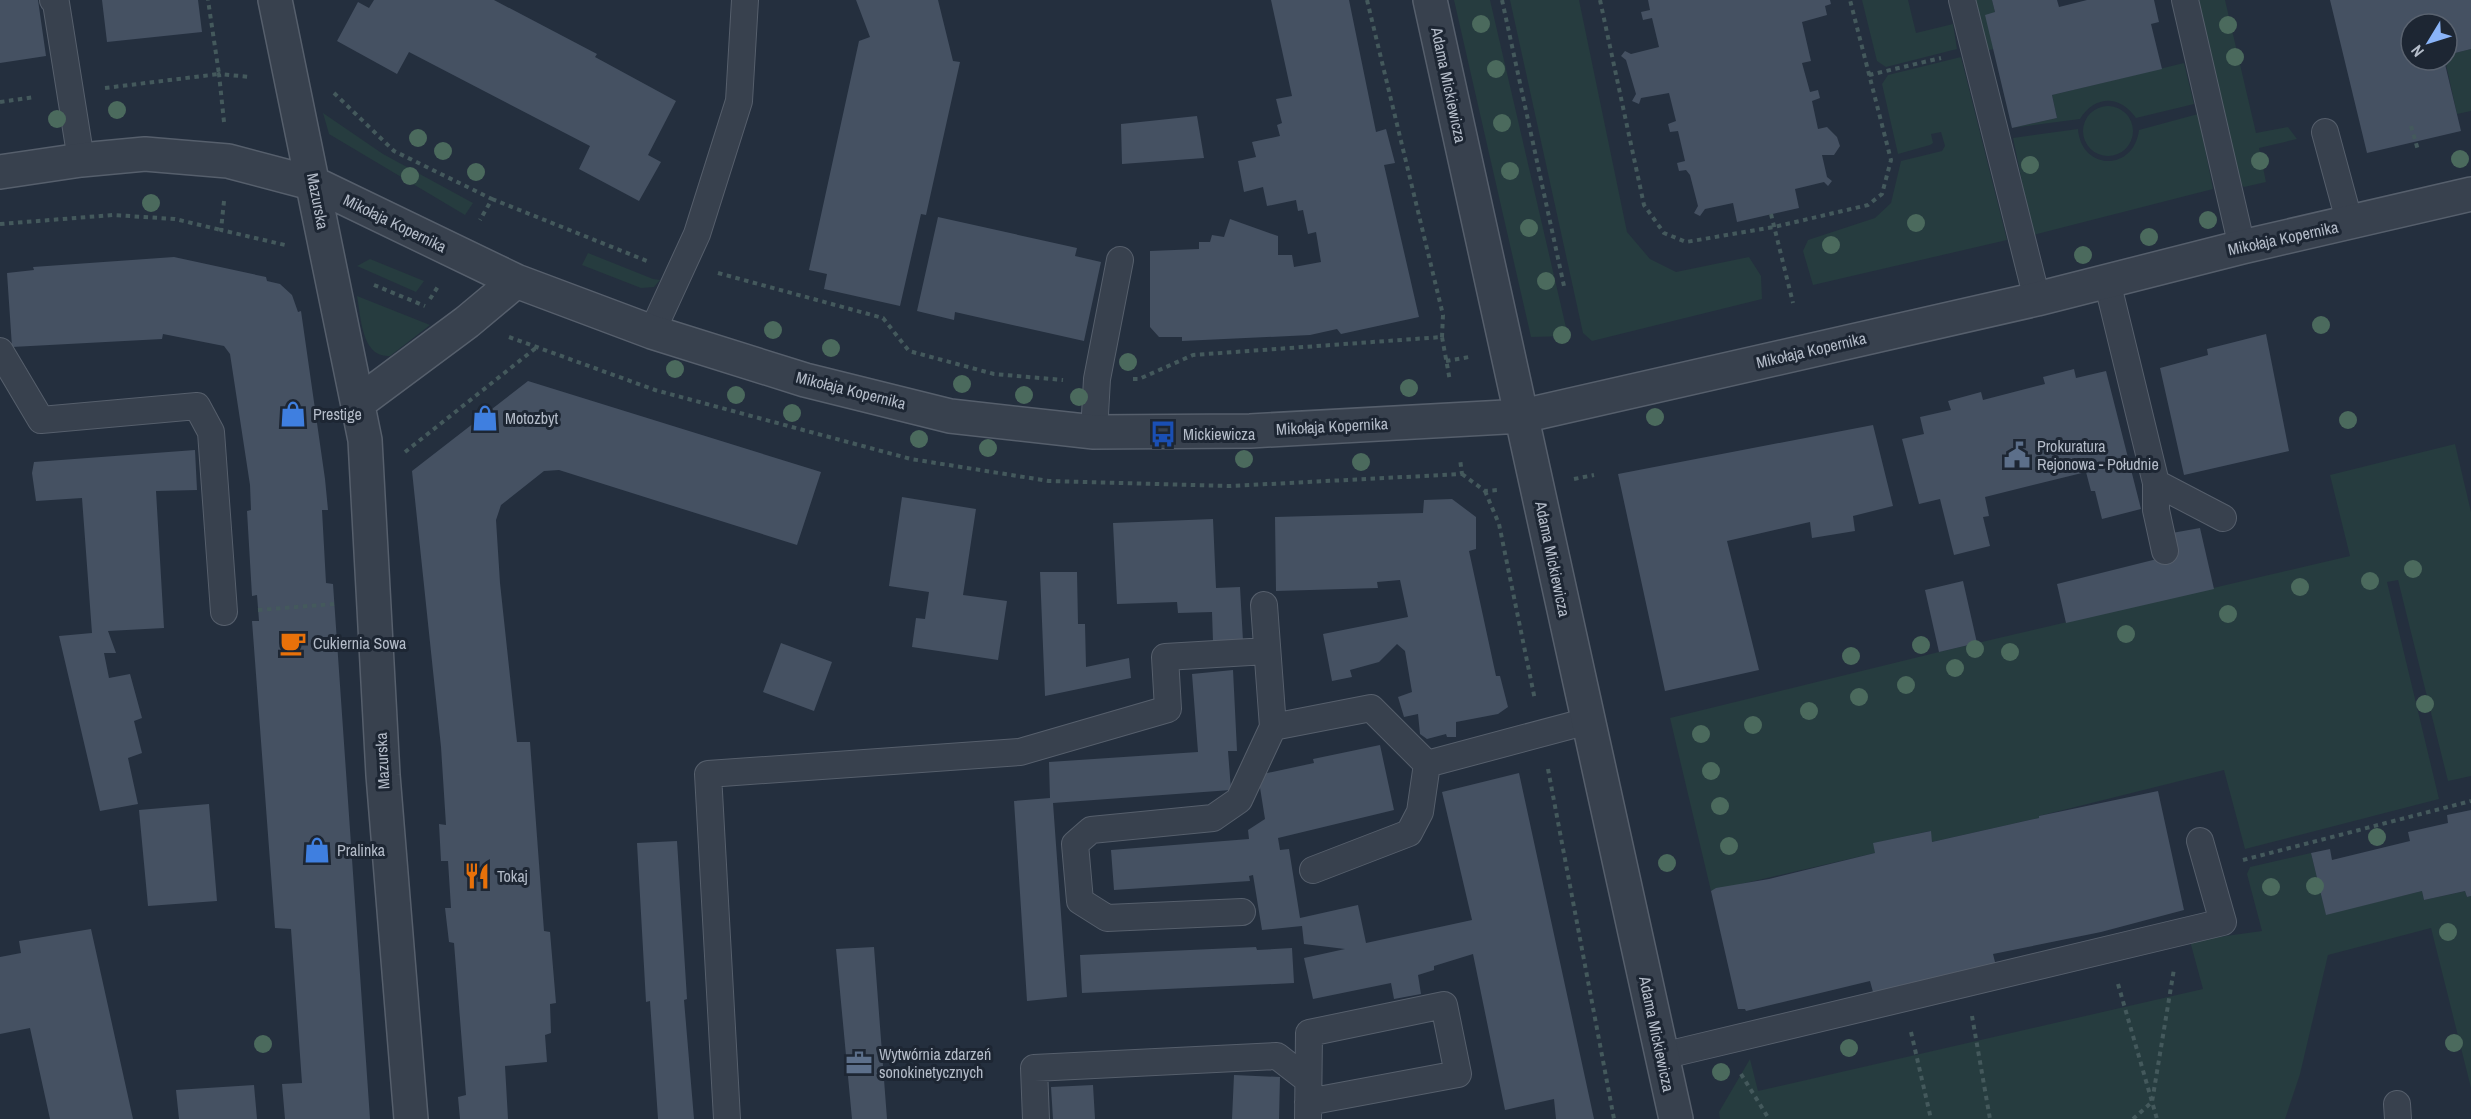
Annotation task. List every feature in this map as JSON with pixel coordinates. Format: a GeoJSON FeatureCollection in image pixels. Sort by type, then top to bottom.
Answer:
{"type":"FeatureCollection","features":[{"type":"Feature","properties":{"kind":"street","name":"Mazurska"},"geometry":{"type":"LineString","coordinates":[[275,0],[315,184],[365,440],[383,775],[411,1119]]}},
{"type":"Feature","properties":{"kind":"street","name":"Adama Mickiewicza"},"geometry":{"type":"LineString","coordinates":[[1430,0],[1676,1119]]}},
{"type":"Feature","properties":{"kind":"street","name":"Mikołaja Kopernika"},"geometry":{"type":"LineString","coordinates":[[0,172],[81,160],[145,154],[228,161],[315,184],[516,281],[652,332],[805,380],[950,416],[1094,432],[1250,431],[1523,416],[2037,299],[2242,247],[2350,224],[2471,194]]}},
{"type":"Feature","properties":{"kind":"street"},"geometry":{"type":"LineString","coordinates":[[358,403],[467,322],[516,281]]}},
{"type":"Feature","properties":{"kind":"lane"},"geometry":{"type":"LineString","coordinates":[[53,0],[56,3],[81,160]]}},
{"type":"Feature","properties":{"kind":"lane"},"geometry":{"type":"LineString","coordinates":[[652,332],[697,234],[739,101],[745,0]]}},
{"type":"Feature","properties":{"kind":"lane"},"geometry":{"type":"LineString","coordinates":[[1962,0],[2037,299]]}},
{"type":"Feature","properties":{"kind":"lane"},"geometry":{"type":"LineString","coordinates":[[2185,0],[2242,247]]}},
{"type":"Feature","properties":{"kind":"lane"},"geometry":{"type":"LineString","coordinates":[[2325,132],[2350,224]]}},
{"type":"Feature","properties":{"kind":"lane"},"geometry":{"type":"LineString","coordinates":[[1094,432],[1098,379],[1120,260]]}},
{"type":"Feature","properties":{"kind":"lane"},"geometry":{"type":"LineString","coordinates":[[2107,281],[2156,483],[2156,510],[2165,551]]}},
{"type":"Feature","properties":{"kind":"lane"},"geometry":{"type":"LineString","coordinates":[[0,351],[41,420],[197,406],[211,432],[224,612]]}},
{"type":"Feature","properties":{"kind":"lane"},"geometry":{"type":"LineString","coordinates":[[2156,483],[2223,518]]}},
{"type":"Feature","properties":{"kind":"lane"},"geometry":{"type":"LineString","coordinates":[[1242,912],[1107,918],[1080,901],[1076,844],[1090,830],[1213,818],[1239,800],[1273,727],[1264,604]]}},
{"type":"Feature","properties":{"kind":"lane"},"geometry":{"type":"LineString","coordinates":[[727,1119],[708,774],[1020,752],[1168,709],[1165,657],[1267,651]]}},
{"type":"Feature","properties":{"kind":"lane"},"geometry":{"type":"LineString","coordinates":[[1273,727],[1371,708],[1427,764]]}},
{"type":"Feature","properties":{"kind":"lane"},"geometry":{"type":"LineString","coordinates":[[1427,764],[1588,721]]}},
{"type":"Feature","properties":{"kind":"lane"},"geometry":{"type":"LineString","coordinates":[[1313,870],[1409,833],[1420,812],[1427,764]]}},
{"type":"Feature","properties":{"kind":"lane"},"geometry":{"type":"LineString","coordinates":[[1662,1056],[2108,952],[2223,922],[2200,841]]}},
{"type":"Feature","properties":{"kind":"lane"},"geometry":{"type":"LineString","coordinates":[[1444,1005],[1458,1074],[1308,1100],[1309,1034],[1444,1005]]}},
{"type":"Feature","properties":{"kind":"lane"},"geometry":{"type":"LineString","coordinates":[[1036,1119],[1034,1068],[1277,1056],[1308,1100]]}},
{"type":"Feature","properties":{"kind":"path"},"geometry":{"type":"LineString","coordinates":[[0,102],[219,74],[208,0]]}},
{"type":"Feature","properties":{"kind":"path"},"geometry":{"type":"LineString","coordinates":[[1367,0],[1443,315],[1442,337]]}},
{"type":"Feature","properties":{"kind":"path"},"geometry":{"type":"LineString","coordinates":[[1502,0],[1564,286]]}},
{"type":"Feature","properties":{"kind":"path"},"geometry":{"type":"LineString","coordinates":[[1600,0],[1644,205],[1664,233],[1686,242],[1773,227],[1868,205],[1882,194],[1891,160],[1850,0]]}},
{"type":"Feature","properties":{"kind":"path"},"geometry":{"type":"LineString","coordinates":[[1869,75],[1974,50]]}},
{"type":"Feature","properties":{"kind":"path"},"geometry":{"type":"LineString","coordinates":[[2410,126],[2418,150]]}},
{"type":"Feature","properties":{"kind":"path"},"geometry":{"type":"LineString","coordinates":[[1771,214],[1793,303]]}},
{"type":"Feature","properties":{"kind":"path"},"geometry":{"type":"LineString","coordinates":[[0,225],[113,215],[175,219],[221,230]]}},
{"type":"Feature","properties":{"kind":"path"},"geometry":{"type":"LineString","coordinates":[[403,453],[537,347]]}},
{"type":"Feature","properties":{"kind":"path"},"geometry":{"type":"LineString","coordinates":[[1485,491],[1499,524],[1614,1119]]}},
{"type":"Feature","properties":{"kind":"path"},"geometry":{"type":"LineString","coordinates":[[224,612],[336,604]]}},
{"type":"Feature","properties":{"kind":"path"},"geometry":{"type":"LineString","coordinates":[[2207,869],[2471,801]]}},
{"type":"Feature","properties":{"kind":"path"},"geometry":{"type":"LineString","coordinates":[[2133,1119],[2152,1102],[2180,934]]}},
{"type":"Feature","properties":{"kind":"path"},"geometry":{"type":"LineString","coordinates":[[2108,952],[2157,1119]]}},
{"type":"Feature","properties":{"kind":"path"},"geometry":{"type":"LineString","coordinates":[[1965,985],[1990,1119]]}},
{"type":"Feature","properties":{"kind":"path"},"geometry":{"type":"LineString","coordinates":[[1904,999],[1931,1119]]}},
{"type":"Feature","properties":{"kind":"path"},"geometry":{"type":"LineString","coordinates":[[1735,1071],[1744,1076],[1768,1119]]}},
{"type":"Feature","properties":{"kind":"green space"},"geometry":{"type":"Polygon","coordinates":[[[1454,0],[1490,0],[1568,336],[1531,337],[1454,0]]]}},
{"type":"Feature","properties":{"kind":"green space"},"geometry":{"type":"Polygon","coordinates":[[[1510,0],[1579,0],[1627,232],[1650,259],[1676,272],[1749,257],[1761,276],[1762,299],[1592,341],[1583,333],[1510,0]]]}},
{"type":"Feature","properties":{"kind":"green space"},"geometry":{"type":"Polygon","coordinates":[[[1862,0],[1908,0],[1916,33],[1953,24],[1957,49],[1886,67],[1877,61],[1862,0]]]}},
{"type":"Feature","properties":{"kind":"green space"},"geometry":{"type":"Polygon","coordinates":[[[1971,0],[1992,0],[1995,12],[1994,49],[1981,52],[1971,0]]]}},
{"type":"Feature","properties":{"kind":"green space"},"geometry":{"type":"Polygon","coordinates":[[[2197,0],[2225,0],[2256,133],[2288,127],[2297,139],[2259,148],[2266,182],[2244,187],[2236,179],[2197,0]]]}},
{"type":"Feature","properties":{"kind":"green space"},"geometry":{"type":"Polygon","coordinates":[[[2471,49],[2471,111],[2457,114],[2448,72],[2459,72],[2459,52],[2471,49]]]}},
{"type":"Feature","properties":{"kind":"green space"},"geometry":{"type":"Polygon","coordinates":[[[1961,57],[2007,240],[1813,285],[1803,251],[1808,240],[1875,218],[1891,203],[1901,161],[1942,151],[1945,146],[1941,132],[1931,134],[1933,143],[1930,145],[1898,154],[1882,84],[1888,75],[1961,57]]]}},
{"type":"Feature","properties":{"kind":"green space"},"geometry":{"type":"Polygon","coordinates":[[[2184,63],[2194,104],[2136,118],[2123,105],[2108,101],[2100,102],[2093,105],[2080,119],[2012,128],[2057,118],[2052,95],[2184,63]]]}},
{"type":"Feature","properties":{"kind":"green space"},"geometry":{"type":"Polygon","coordinates":[[[2103,106],[2113,106],[2126,113],[2133,126],[2133,136],[2126,149],[2113,156],[2103,156],[2094,152],[2087,145],[2083,136],[2083,126],[2087,117],[2094,110],[2103,106]]]}},
{"type":"Feature","properties":{"kind":"green space"},"geometry":{"type":"Polygon","coordinates":[[[323,113],[383,154],[473,203],[465,215],[329,134],[323,113]]]}},
{"type":"Feature","properties":{"kind":"green space"},"geometry":{"type":"Polygon","coordinates":[[[2198,114],[2213,189],[2033,235],[2013,138],[2078,129],[2081,143],[2088,153],[2097,159],[2108,161],[2118,159],[2128,153],[2135,144],[2139,130],[2198,114]]]}},
{"type":"Feature","properties":{"kind":"green space"},"geometry":{"type":"Polygon","coordinates":[[[588,253],[660,280],[654,287],[641,288],[582,265],[588,253]]]}},
{"type":"Feature","properties":{"kind":"green space"},"geometry":{"type":"Polygon","coordinates":[[[370,259],[424,281],[416,292],[357,266],[370,259]]]}},
{"type":"Feature","properties":{"kind":"green space"},"geometry":{"type":"Polygon","coordinates":[[[357,296],[430,325],[390,356],[380,355],[373,350],[364,334],[357,296]]]}},
{"type":"Feature","properties":{"kind":"green space"},"geometry":{"type":"Polygon","coordinates":[[[2455,444],[2471,512],[2471,776],[2448,781],[2398,580],[2387,582],[2439,799],[2245,849],[2224,770],[2039,816],[2039,818],[1932,842],[1930,831],[1874,843],[1875,853],[1711,891],[1670,718],[1939,652],[2350,556],[2330,475],[2455,444]]]}},
{"type":"Feature","properties":{"kind":"green space"},"geometry":{"type":"Polygon","coordinates":[[[2311,853],[2326,914],[2422,891],[2424,900],[2465,891],[2467,897],[2471,896],[2471,1088],[2431,928],[2328,955],[2300,1074],[2285,1119],[1720,1119],[1719,1112],[1750,1059],[1758,1091],[2203,989],[2190,941],[2262,931],[2247,874],[2250,867],[2311,853]]]}},
{"type":"Feature","properties":{"kind":"building"},"geometry":{"type":"Polygon","coordinates":[[[0,0],[38,0],[46,56],[0,63],[0,0]]]}},
{"type":"Feature","properties":{"kind":"building"},"geometry":{"type":"Polygon","coordinates":[[[102,0],[198,0],[202,32],[107,42],[102,0]]]}},
{"type":"Feature","properties":{"kind":"building"},"geometry":{"type":"Polygon","coordinates":[[[374,0],[494,0],[597,54],[595,57],[676,101],[648,155],[661,162],[639,201],[579,169],[590,146],[409,52],[397,74],[337,41],[358,2],[369,8],[374,0]]]}},
{"type":"Feature","properties":{"kind":"building"},"geometry":{"type":"Polygon","coordinates":[[[856,0],[938,0],[953,61],[960,62],[926,215],[921,214],[900,306],[824,289],[827,274],[809,270],[859,41],[870,37],[856,0]]]}},
{"type":"Feature","properties":{"kind":"building"},"geometry":{"type":"Polygon","coordinates":[[[1271,0],[1349,0],[1376,132],[1386,129],[1395,163],[1384,165],[1419,317],[1341,334],[1337,329],[1310,335],[1182,341],[1182,337],[1159,337],[1150,327],[1150,251],[1199,249],[1199,242],[1210,242],[1212,235],[1224,237],[1230,219],[1278,236],[1278,255],[1292,255],[1294,267],[1321,262],[1316,232],[1308,234],[1303,210],[1298,211],[1296,200],[1267,206],[1263,187],[1244,192],[1238,161],[1256,157],[1252,142],[1280,136],[1277,125],[1282,123],[1276,99],[1292,96],[1271,0]]]}},
{"type":"Feature","properties":{"kind":"building"},"geometry":{"type":"Polygon","coordinates":[[[1648,0],[1830,0],[1831,4],[1825,6],[1827,15],[1802,22],[1811,61],[1802,63],[1810,92],[1818,90],[1820,98],[1812,101],[1818,129],[1827,127],[1837,137],[1840,146],[1834,155],[1822,155],[1827,177],[1832,181],[1828,186],[1824,182],[1795,189],[1799,208],[1737,222],[1733,203],[1705,209],[1700,216],[1694,213],[1698,206],[1690,175],[1686,170],[1679,171],[1677,163],[1685,161],[1678,131],[1670,132],[1668,124],[1676,121],[1669,93],[1641,98],[1639,104],[1632,101],[1636,94],[1626,60],[1621,56],[1625,51],[1631,54],[1659,47],[1652,18],[1643,20],[1641,12],[1650,10],[1648,0]]]}},
{"type":"Feature","properties":{"kind":"building"},"geometry":{"type":"Polygon","coordinates":[[[1992,0],[2057,0],[2059,7],[2087,0],[2154,0],[2159,22],[2151,24],[2162,69],[2052,95],[2057,118],[2012,128],[1985,15],[1995,12],[1992,0]]]}},
{"type":"Feature","properties":{"kind":"building"},"geometry":{"type":"Polygon","coordinates":[[[2330,0],[2471,0],[2471,49],[2459,52],[2459,12],[2399,12],[2399,72],[2447,72],[2461,131],[2367,153],[2330,0]]]}},
{"type":"Feature","properties":{"kind":"building"},"geometry":{"type":"Polygon","coordinates":[[[1197,116],[1204,158],[1122,164],[1121,124],[1197,116]]]}},
{"type":"Feature","properties":{"kind":"building"},"geometry":{"type":"Polygon","coordinates":[[[938,217],[1077,248],[1075,256],[1101,262],[1084,341],[955,312],[954,320],[917,311],[938,217]]]}},
{"type":"Feature","properties":{"kind":"building"},"geometry":{"type":"Polygon","coordinates":[[[174,257],[266,277],[267,281],[280,284],[292,295],[298,312],[301,311],[328,510],[322,510],[326,583],[333,584],[370,1119],[285,1119],[282,1084],[302,1083],[291,929],[275,928],[252,621],[259,621],[257,595],[252,596],[247,511],[251,510],[250,485],[230,354],[224,346],[163,334],[162,339],[12,347],[7,273],[34,270],[33,267],[174,257]]]}},
{"type":"Feature","properties":{"kind":"building"},"geometry":{"type":"Polygon","coordinates":[[[2266,334],[2289,451],[2184,475],[2160,368],[2208,355],[2207,349],[2266,334]]]}},
{"type":"Feature","properties":{"kind":"building","name":"Prokuratura Rejonowa - Południe"},"geometry":{"type":"Polygon","coordinates":[[[2074,369],[2076,378],[2106,371],[2141,509],[2102,519],[2095,491],[2091,491],[2086,472],[1985,497],[1989,516],[1983,517],[1990,546],[1954,555],[1940,499],[1919,504],[1902,439],[1924,434],[1920,417],[1951,410],[1948,401],[1981,392],[1983,400],[2045,384],[2043,377],[2074,369]]]}},
{"type":"Feature","properties":{"kind":"building"},"geometry":{"type":"Polygon","coordinates":[[[528,381],[821,472],[797,545],[559,470],[544,471],[501,505],[496,520],[500,583],[517,742],[530,742],[544,931],[550,932],[556,1003],[550,1004],[551,1033],[545,1035],[547,1062],[505,1066],[508,1119],[460,1119],[458,1097],[466,1095],[454,943],[449,942],[445,908],[451,908],[448,861],[441,861],[439,824],[446,825],[441,747],[412,471],[528,381]]]}},
{"type":"Feature","properties":{"kind":"building"},"geometry":{"type":"Polygon","coordinates":[[[1873,425],[1893,506],[1853,516],[1855,531],[1812,538],[1810,522],[1727,541],[1759,670],[1665,691],[1618,474],[1873,425]]]}},
{"type":"Feature","properties":{"kind":"building"},"geometry":{"type":"Polygon","coordinates":[[[195,450],[197,490],[156,491],[164,628],[108,631],[116,653],[104,653],[109,678],[130,674],[142,718],[134,721],[142,753],[128,758],[138,804],[100,811],[59,636],[92,633],[82,498],[36,501],[32,473],[34,462],[195,450]]]}},
{"type":"Feature","properties":{"kind":"building"},"geometry":{"type":"Polygon","coordinates":[[[902,497],[976,509],[963,595],[1007,601],[998,660],[912,647],[916,618],[925,619],[929,592],[889,586],[902,497]]]}},
{"type":"Feature","properties":{"kind":"building"},"geometry":{"type":"Polygon","coordinates":[[[1452,499],[1476,517],[1476,549],[1469,551],[1496,676],[1500,676],[1508,707],[1498,714],[1456,722],[1456,737],[1447,737],[1446,734],[1427,739],[1420,734],[1418,714],[1404,717],[1398,697],[1412,692],[1405,651],[1397,644],[1379,662],[1350,670],[1352,677],[1332,681],[1323,634],[1408,617],[1400,580],[1377,582],[1378,588],[1276,591],[1275,517],[1423,513],[1424,500],[1452,499]]]}},
{"type":"Feature","properties":{"kind":"building"},"geometry":{"type":"Polygon","coordinates":[[[1213,519],[1216,588],[1240,587],[1243,641],[1213,642],[1212,612],[1178,613],[1177,602],[1117,604],[1113,523],[1213,519]]]}},
{"type":"Feature","properties":{"kind":"building"},"geometry":{"type":"Polygon","coordinates":[[[2200,528],[2214,589],[2066,623],[2057,584],[2177,554],[2172,533],[2200,528]]]}},
{"type":"Feature","properties":{"kind":"building"},"geometry":{"type":"Polygon","coordinates":[[[1040,572],[1077,572],[1078,624],[1085,624],[1086,667],[1129,658],[1131,678],[1045,696],[1040,572]]]}},
{"type":"Feature","properties":{"kind":"building"},"geometry":{"type":"Polygon","coordinates":[[[1963,581],[1977,643],[1939,652],[1925,590],[1963,581]]]}},
{"type":"Feature","properties":{"kind":"building"},"geometry":{"type":"Polygon","coordinates":[[[781,643],[832,662],[814,711],[763,692],[781,643]]]}},
{"type":"Feature","properties":{"kind":"building"},"geometry":{"type":"Polygon","coordinates":[[[1233,670],[1237,751],[1228,751],[1231,790],[1053,803],[1067,997],[1027,1001],[1014,801],[1050,798],[1049,762],[1198,752],[1192,674],[1233,670]]]}},
{"type":"Feature","properties":{"kind":"building"},"geometry":{"type":"Polygon","coordinates":[[[1380,745],[1394,810],[1278,838],[1280,850],[1289,849],[1300,918],[1358,905],[1366,943],[1472,920],[1442,792],[1519,773],[1594,1119],[1556,1119],[1554,1099],[1505,1110],[1473,954],[1434,966],[1434,970],[1418,975],[1421,994],[1394,999],[1391,983],[1313,999],[1304,958],[1345,949],[1304,944],[1302,926],[1262,930],[1253,875],[1249,876],[1250,881],[1114,890],[1111,850],[1249,839],[1248,830],[1265,819],[1258,775],[1314,763],[1313,759],[1380,745]]]}},
{"type":"Feature","properties":{"kind":"building"},"geometry":{"type":"Polygon","coordinates":[[[2158,791],[2184,910],[2101,932],[1993,954],[1996,966],[1873,992],[1870,981],[1746,1011],[1738,1009],[1711,891],[1716,888],[1769,879],[1875,853],[1873,843],[1931,831],[1932,842],[2039,818],[2039,816],[2158,791]]]}},
{"type":"Feature","properties":{"kind":"building"},"geometry":{"type":"Polygon","coordinates":[[[209,804],[217,901],[148,906],[139,810],[209,804]]]}},
{"type":"Feature","properties":{"kind":"building"},"geometry":{"type":"Polygon","coordinates":[[[2471,810],[2471,896],[2467,897],[2465,891],[2424,900],[2422,891],[2326,915],[2311,853],[2330,849],[2332,860],[2410,841],[2408,832],[2448,823],[2447,815],[2471,810]]]}},
{"type":"Feature","properties":{"kind":"building"},"geometry":{"type":"Polygon","coordinates":[[[677,841],[687,999],[684,1000],[694,1119],[658,1119],[650,1001],[646,1002],[637,843],[677,841]]]}},
{"type":"Feature","properties":{"kind":"building"},"geometry":{"type":"Polygon","coordinates":[[[91,929],[133,1119],[50,1119],[30,1028],[0,1034],[0,957],[21,953],[19,941],[91,929]]]}},
{"type":"Feature","properties":{"kind":"building"},"geometry":{"type":"Polygon","coordinates":[[[874,947],[887,1119],[852,1119],[836,949],[874,947]]]}},
{"type":"Feature","properties":{"kind":"building"},"geometry":{"type":"Polygon","coordinates":[[[1256,947],[1257,950],[1292,948],[1294,983],[1082,993],[1080,955],[1256,947]]]}},
{"type":"Feature","properties":{"kind":"building"},"geometry":{"type":"Polygon","coordinates":[[[1234,1075],[1280,1077],[1279,1119],[1232,1119],[1234,1075]]]}},
{"type":"Feature","properties":{"kind":"building"},"geometry":{"type":"Polygon","coordinates":[[[254,1085],[257,1119],[179,1119],[176,1090],[254,1085]]]}},
{"type":"Feature","properties":{"kind":"building"},"geometry":{"type":"Polygon","coordinates":[[[1093,1085],[1095,1119],[1053,1119],[1051,1087],[1093,1085]]]}},
{"type":"Feature","properties":{"kind":"place","name":"Prestige"},"geometry":{"type":"Point","coordinates":[293,414]}},
{"type":"Feature","properties":{"kind":"place","name":"Motozbyt"},"geometry":{"type":"Point","coordinates":[485,418]}},
{"type":"Feature","properties":{"kind":"place","name":"Mickiewicza"},"geometry":{"type":"Point","coordinates":[1163,434]}},
{"type":"Feature","properties":{"kind":"place","name":"Prokuratura Rejonowa - Południe"},"geometry":{"type":"Point","coordinates":[2017,455]}},
{"type":"Feature","properties":{"kind":"place","name":"Cukiernia Sowa"},"geometry":{"type":"Point","coordinates":[293,643]}},
{"type":"Feature","properties":{"kind":"place","name":"Pralinka"},"geometry":{"type":"Point","coordinates":[317,850]}},
{"type":"Feature","properties":{"kind":"place","name":"Tokaj"},"geometry":{"type":"Point","coordinates":[477,876]}},
{"type":"Feature","properties":{"kind":"place","name":"Wytwórnia zdarzeń sonokinetycznych"},"geometry":{"type":"Point","coordinates":[859,1063]}}]}
